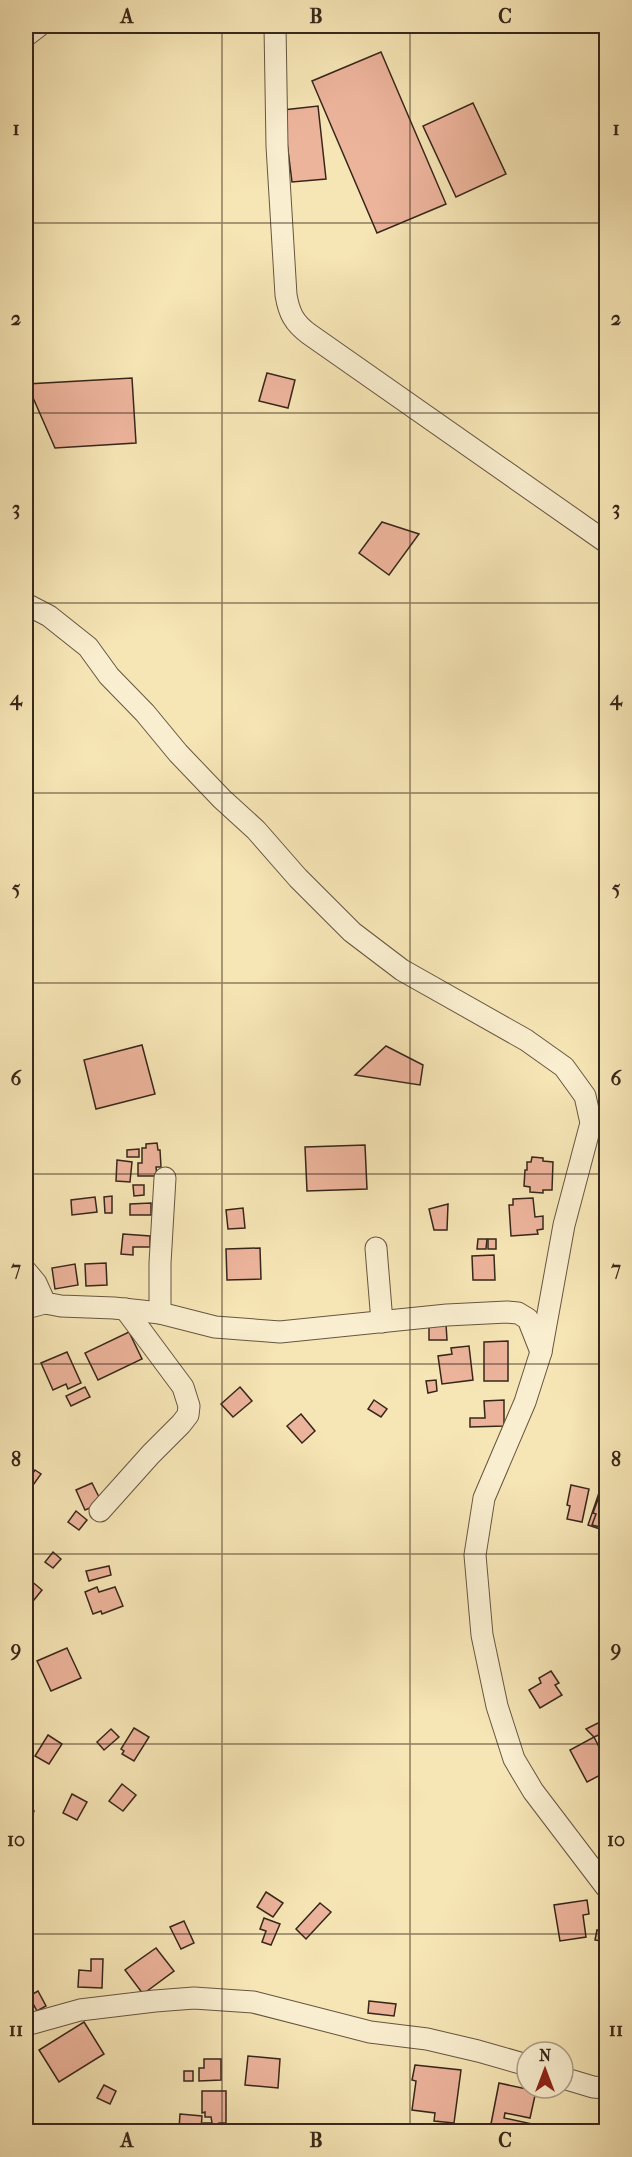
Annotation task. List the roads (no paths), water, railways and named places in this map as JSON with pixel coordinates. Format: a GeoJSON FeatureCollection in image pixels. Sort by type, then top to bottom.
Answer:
{"type":"FeatureCollection","features":[{"type":"Feature","properties":{"kind":"street"},"geometry":{"type":"LineString","coordinates":[[26,36],[39,26]]}},
{"type":"Feature","properties":{"kind":"street"},"geometry":{"type":"LineString","coordinates":[[275,26],[277,146],[289,313],[298,326],[309,334],[606,542]]}},
{"type":"Feature","properties":{"kind":"street"},"geometry":{"type":"LineString","coordinates":[[26,604],[49,616],[88,647],[109,676],[145,713],[178,753],[222,799],[256,830],[298,878],[352,932],[402,970],[526,1040],[564,1067],[585,1096],[599,1122],[564,1225],[541,1352],[525,1402],[484,1498],[475,1555],[482,1635],[497,1706],[514,1759],[533,1791],[606,1887]]}},
{"type":"Feature","properties":{"kind":"street"},"geometry":{"type":"LineString","coordinates":[[160,1313],[160,1263],[165,1178]]}},
{"type":"Feature","properties":{"kind":"street"},"geometry":{"type":"LineString","coordinates":[[376,1248],[382,1322]]}},
{"type":"Feature","properties":{"kind":"street"},"geometry":{"type":"LineString","coordinates":[[26,1271],[36,1283],[35,1306],[125,1309],[160,1313],[215,1327],[280,1332],[447,1315],[518,1313],[528,1319],[541,1352]]}},
{"type":"Feature","properties":{"kind":"street"},"geometry":{"type":"LineString","coordinates":[[100,1511],[188,1415],[189,1406],[183,1387],[125,1309]]}},
{"type":"Feature","properties":{"kind":"street"},"geometry":{"type":"LineString","coordinates":[[26,2025],[80,2010],[155,2001],[194,1998],[254,2002],[370,2032],[427,2039],[515,2062]]}},
{"type":"Feature","properties":{"kind":"street"},"geometry":{"type":"LineString","coordinates":[[575,2082],[606,2088]]}}]}
